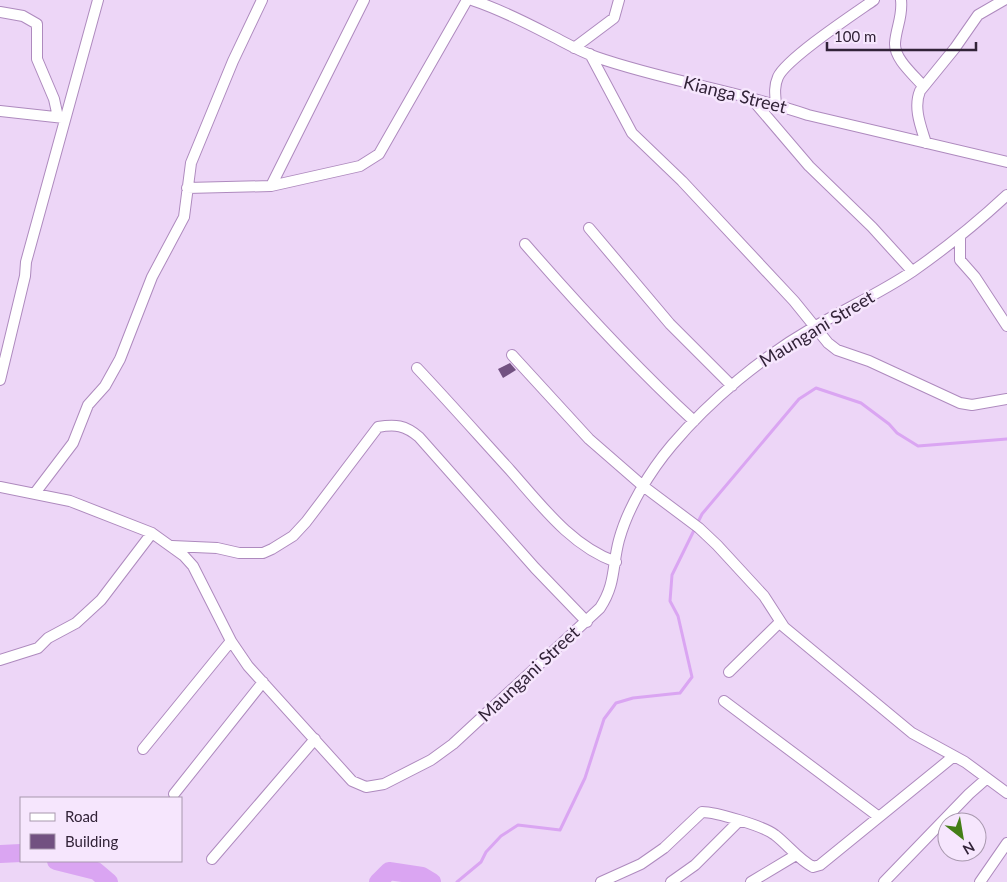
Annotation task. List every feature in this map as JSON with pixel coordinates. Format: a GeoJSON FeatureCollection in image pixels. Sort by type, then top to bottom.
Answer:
{"type":"FeatureCollection","features":[{"type":"Feature","properties":{"kind":"street"},"geometry":{"type":"LineString","coordinates":[[0,380],[25,276],[26,262],[62,118],[98,0]]}},
{"type":"Feature","properties":{"kind":"street"},"geometry":{"type":"LineString","coordinates":[[35,493],[73,443],[88,405],[105,386],[120,359],[152,277],[184,216],[191,163],[233,61],[262,0]]}},
{"type":"Feature","properties":{"kind":"street"},"geometry":{"type":"LineString","coordinates":[[272,186],[364,0]]}},
{"type":"Feature","properties":{"kind":"street"},"geometry":{"type":"LineString","coordinates":[[187,188],[272,186],[360,166],[379,154],[467,0]]}},
{"type":"Feature","properties":{"kind":"street","name":"Kianga Street"},"geometry":{"type":"LineString","coordinates":[[472,0],[500,10],[574,48],[649,74],[712,87],[776,104],[808,115],[1007,162]]}},
{"type":"Feature","properties":{"kind":"street"},"geometry":{"type":"LineString","coordinates":[[574,48],[614,18],[619,0]]}},
{"type":"Feature","properties":{"kind":"street"},"geometry":{"type":"LineString","coordinates":[[776,104],[775,88],[780,73],[841,22],[874,0]]}},
{"type":"Feature","properties":{"kind":"street"},"geometry":{"type":"LineString","coordinates":[[901,0],[901,18],[895,44],[896,52],[923,86]]}},
{"type":"Feature","properties":{"kind":"street"},"geometry":{"type":"LineString","coordinates":[[926,143],[917,109],[917,98],[923,86],[955,48],[978,15],[1004,0]]}},
{"type":"Feature","properties":{"kind":"street"},"geometry":{"type":"LineString","coordinates":[[0,12],[23,16],[37,24],[36,59],[62,118]]}},
{"type":"Feature","properties":{"kind":"street"},"geometry":{"type":"LineString","coordinates":[[590,54],[632,133],[682,181],[836,350],[869,361],[960,402],[972,404],[1007,399]]}},
{"type":"Feature","properties":{"kind":"street"},"geometry":{"type":"LineString","coordinates":[[751,98],[809,166],[872,227],[912,271]]}},
{"type":"Feature","properties":{"kind":"street"},"geometry":{"type":"LineString","coordinates":[[0,111],[62,118]]}},
{"type":"Feature","properties":{"kind":"street","name":"Maungani Street"},"geometry":{"type":"LineString","coordinates":[[0,487],[70,501],[152,533],[172,546],[193,566],[231,640],[248,666],[352,781],[366,787],[384,784],[431,760],[453,744],[587,622],[609,594],[619,540],[643,486],[658,463],[694,422],[732,386],[771,355],[815,326],[912,271],[960,236],[1007,195]]}},
{"type":"Feature","properties":{"kind":"street"},"geometry":{"type":"LineString","coordinates":[[589,228],[670,324],[732,386]]}},
{"type":"Feature","properties":{"kind":"street"},"geometry":{"type":"LineString","coordinates":[[960,236],[960,260],[976,277],[1007,326]]}},
{"type":"Feature","properties":{"kind":"street"},"geometry":{"type":"LineString","coordinates":[[525,244],[656,387],[694,422]]}},
{"type":"Feature","properties":{"kind":"street"},"geometry":{"type":"LineString","coordinates":[[512,355],[590,439],[643,486],[699,528],[718,545],[764,596],[780,622],[824,662],[858,686],[912,733],[970,765],[986,779],[1007,793]]}},
{"type":"Feature","properties":{"kind":"street"},"geometry":{"type":"LineString","coordinates":[[417,368],[543,506],[581,544],[597,555],[616,562]]}},
{"type":"Feature","properties":{"kind":"street"},"geometry":{"type":"LineString","coordinates":[[172,546],[207,547],[252,554],[272,550],[293,536],[306,522],[365,442],[378,428],[394,424],[409,428],[419,437],[535,568],[587,622]]}},
{"type":"Feature","properties":{"kind":"street"},"geometry":{"type":"LineString","coordinates":[[0,660],[38,648],[48,638],[76,623],[101,600],[152,533]]}},
{"type":"Feature","properties":{"kind":"street"},"geometry":{"type":"LineString","coordinates":[[729,672],[780,622]]}},
{"type":"Feature","properties":{"kind":"street"},"geometry":{"type":"LineString","coordinates":[[143,749],[231,640]]}},
{"type":"Feature","properties":{"kind":"street"},"geometry":{"type":"LineString","coordinates":[[174,794],[263,682]]}},
{"type":"Feature","properties":{"kind":"street"},"geometry":{"type":"LineString","coordinates":[[724,701],[879,817]]}},
{"type":"Feature","properties":{"kind":"street"},"geometry":{"type":"LineString","coordinates":[[212,859],[315,739]]}},
{"type":"Feature","properties":{"kind":"street"},"geometry":{"type":"LineString","coordinates":[[601,882],[641,864],[657,854],[702,812],[760,827],[774,834],[796,856],[813,867],[820,865],[954,756]]}},
{"type":"Feature","properties":{"kind":"street"},"geometry":{"type":"LineString","coordinates":[[884,882],[986,779]]}},
{"type":"Feature","properties":{"kind":"street"},"geometry":{"type":"LineString","coordinates":[[671,882],[695,865],[739,821]]}},
{"type":"Feature","properties":{"kind":"street"},"geometry":{"type":"LineString","coordinates":[[980,882],[1007,842]]}},
{"type":"Feature","properties":{"kind":"street"},"geometry":{"type":"LineString","coordinates":[[751,882],[796,856]]}},
{"type":"Feature","properties":{"kind":"building"},"geometry":{"type":"Polygon","coordinates":[[[510,363],[516,370],[503,378],[498,369],[510,363]]]}},
{"type":"Feature","properties":{"kind":"waterway"},"geometry":{"type":"LineString","coordinates":[[457,882],[481,862],[486,852],[501,836],[518,825],[560,830],[585,778],[604,719],[616,703],[633,698],[680,693],[692,677],[678,616],[670,601],[672,575],[702,514],[799,399],[816,388],[861,403],[889,424],[897,433],[918,446],[1007,439]]}},
{"type":"Feature","properties":{"kind":"waterway"},"geometry":{"type":"LineString","coordinates":[[0,854],[20,853]]}},
{"type":"Feature","properties":{"kind":"waterway"},"geometry":{"type":"LineString","coordinates":[[60,862],[96,871],[109,882]]}},
{"type":"Feature","properties":{"kind":"waterway"},"geometry":{"type":"LineString","coordinates":[[378,882],[389,871],[422,876],[432,882]]}}]}
